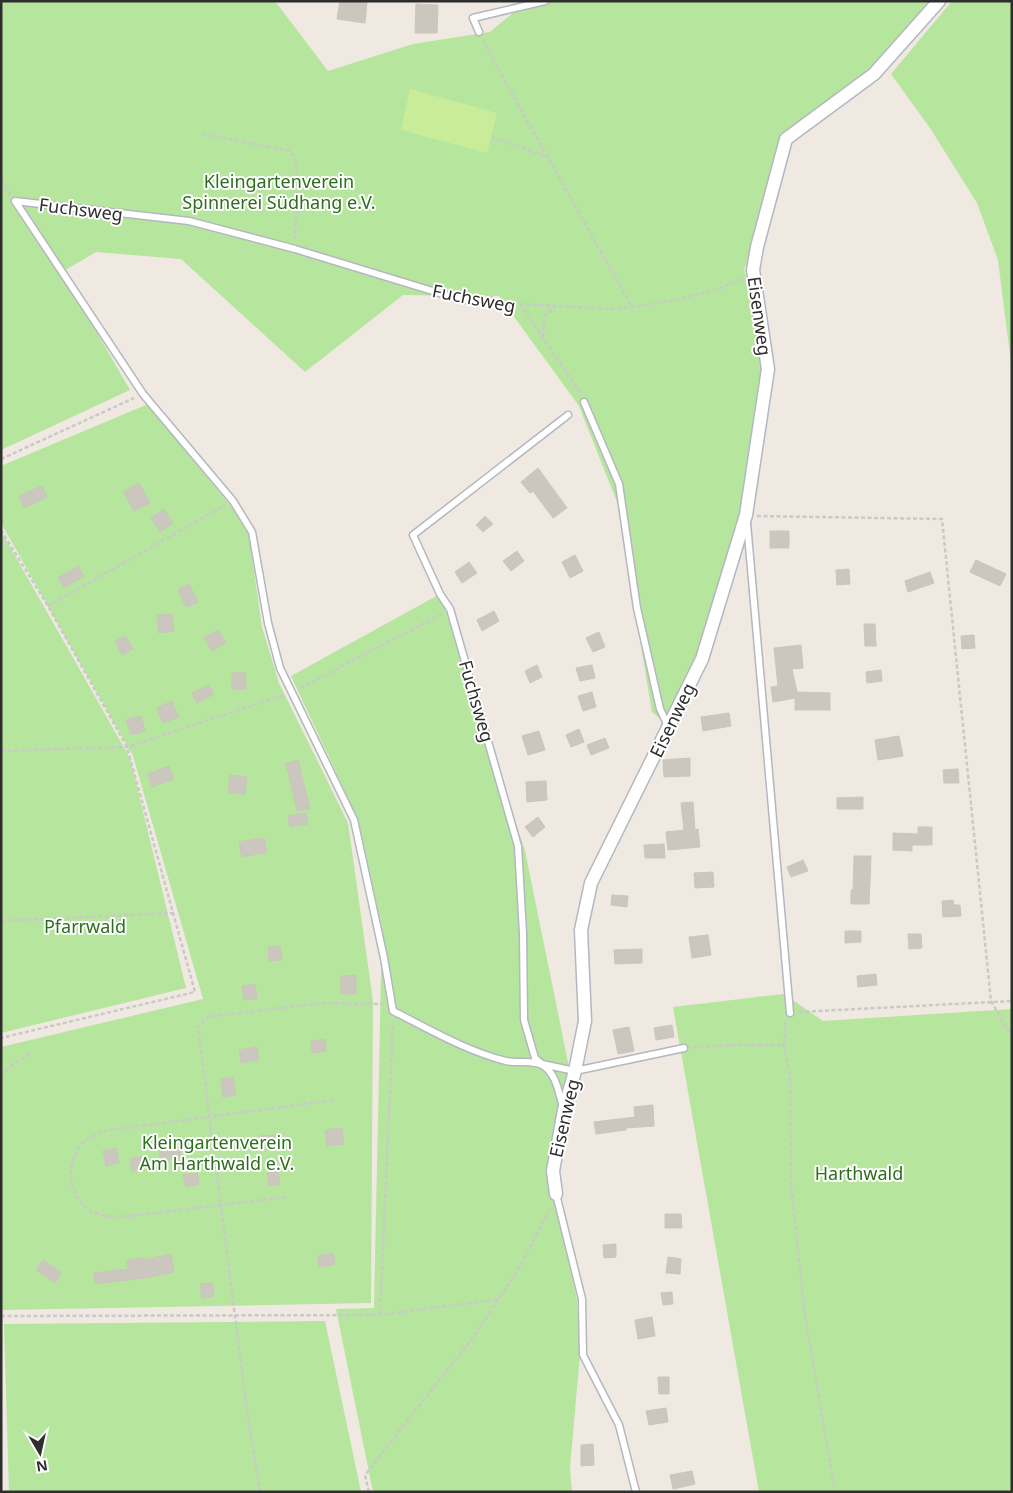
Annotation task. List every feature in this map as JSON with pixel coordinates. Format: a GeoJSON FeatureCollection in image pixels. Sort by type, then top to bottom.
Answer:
{"type":"FeatureCollection","features":[{"type":"Feature","properties":{"kind":"street","name":"Eisenweg"},"geometry":{"type":"LineString","coordinates":[[556,1194],[552,1170],[585,1021],[582,930],[591,883],[702,659],[746,516],[768,369],[753,270],[757,247],[786,139],[874,74],[939,1]]}},
{"type":"Feature","properties":{"kind":"lane"},"geometry":{"type":"LineString","coordinates":[[479,32],[473,18],[545,1]]}},
{"type":"Feature","properties":{"kind":"lane","name":"Fuchsweg"},"geometry":{"type":"LineString","coordinates":[[15,201],[189,221],[295,249],[462,300],[492,302]]}},
{"type":"Feature","properties":{"kind":"lane","name":"Fuchsweg"},"geometry":{"type":"LineString","coordinates":[[15,201],[143,394],[233,501],[252,532],[268,622],[280,668],[354,820],[384,958],[392,1008]]}},
{"type":"Feature","properties":{"kind":"lane"},"geometry":{"type":"LineString","coordinates":[[584,402],[619,484],[637,608],[660,709],[669,727]]}},
{"type":"Feature","properties":{"kind":"lane","name":"Fuchsweg"},"geometry":{"type":"LineString","coordinates":[[542,1064],[535,1058],[524,1020],[523,933],[518,846],[450,609],[440,594],[414,535],[568,414]]}},
{"type":"Feature","properties":{"kind":"lane"},"geometry":{"type":"LineString","coordinates":[[746,516],[790,1013]]}},
{"type":"Feature","properties":{"kind":"lane"},"geometry":{"type":"LineString","coordinates":[[392,1008],[474,1051],[508,1062],[542,1064],[575,1071],[684,1048]]}},
{"type":"Feature","properties":{"kind":"lane"},"geometry":{"type":"LineString","coordinates":[[542,1064],[553,1074],[564,1110]]}},
{"type":"Feature","properties":{"kind":"lane","name":"Eisenweg"},"geometry":{"type":"LineString","coordinates":[[556,1194],[582,1298],[583,1355],[619,1425],[636,1492]]}},
{"type":"Feature","properties":{"kind":"path"},"geometry":{"type":"LineString","coordinates":[[479,32],[632,307]]}},
{"type":"Feature","properties":{"kind":"path"},"geometry":{"type":"LineString","coordinates":[[203,134],[290,151],[297,162],[295,249]]}},
{"type":"Feature","properties":{"kind":"path"},"geometry":{"type":"LineString","coordinates":[[491,137],[548,158]]}},
{"type":"Feature","properties":{"kind":"path","name":"Fuchsweg"},"geometry":{"type":"LineString","coordinates":[[1,180],[15,201]]}},
{"type":"Feature","properties":{"kind":"path"},"geometry":{"type":"LineString","coordinates":[[520,304],[613,309],[632,307],[680,299],[721,288],[741,279],[753,270]]}},
{"type":"Feature","properties":{"kind":"path","name":"Fuchsweg"},"geometry":{"type":"LineString","coordinates":[[492,302],[520,304],[584,402]]}},
{"type":"Feature","properties":{"kind":"path"},"geometry":{"type":"LineString","coordinates":[[543,337],[544,316],[556,306]]}},
{"type":"Feature","properties":{"kind":"path"},"geometry":{"type":"LineString","coordinates":[[1,459],[143,394]]}},
{"type":"Feature","properties":{"kind":"path"},"geometry":{"type":"LineString","coordinates":[[48,606],[233,501]]}},
{"type":"Feature","properties":{"kind":"path"},"geometry":{"type":"LineString","coordinates":[[746,516],[942,519],[991,1001],[1012,1037]]}},
{"type":"Feature","properties":{"kind":"path"},"geometry":{"type":"LineString","coordinates":[[1,530],[48,606],[127,747],[195,992],[1,1038]]}},
{"type":"Feature","properties":{"kind":"path"},"geometry":{"type":"LineString","coordinates":[[1,751],[127,747]]}},
{"type":"Feature","properties":{"kind":"path"},"geometry":{"type":"LineString","coordinates":[[1,921],[174,913]]}},
{"type":"Feature","properties":{"kind":"path"},"geometry":{"type":"LineString","coordinates":[[834,1492],[805,1314],[791,1185],[790,1075],[784,1045],[787,1017],[790,1013],[1012,1001]]}},
{"type":"Feature","properties":{"kind":"path"},"geometry":{"type":"LineString","coordinates":[[260,1492],[247,1411],[198,1026],[209,1017],[322,1002],[392,1008],[380,1315]]}},
{"type":"Feature","properties":{"kind":"path"},"geometry":{"type":"LineString","coordinates":[[684,1048],[784,1045]]}},
{"type":"Feature","properties":{"kind":"path"},"geometry":{"type":"LineString","coordinates":[[1,1075],[13,1064],[32,1052]]}},
{"type":"Feature","properties":{"kind":"path"},"geometry":{"type":"LineString","coordinates":[[286,1197],[130,1216],[107,1216],[91,1211],[77,1198],[71,1181],[72,1162],[80,1146],[90,1136],[103,1132],[334,1100]]}},
{"type":"Feature","properties":{"kind":"path"},"geometry":{"type":"LineString","coordinates":[[369,1492],[365,1475],[469,1343],[499,1299],[538,1236],[556,1194]]}},
{"type":"Feature","properties":{"kind":"path"},"geometry":{"type":"LineString","coordinates":[[1,1316],[380,1315],[499,1299]]}},
{"type":"Feature","properties":{"kind":"green space","name":"Kleingartenverein Spinnerei Südhang e.V."},"geometry":{"type":"Polygon","coordinates":[[[1,1],[275,1],[328,71],[413,44],[490,32],[527,1],[933,1],[871,72],[783,136],[750,255],[744,269],[750,291],[763,373],[743,511],[698,659],[666,724],[652,712],[617,502],[579,406],[499,296],[403,295],[305,372],[181,259],[96,252],[62,272],[130,390],[1,450],[1,1]]]}},
{"type":"Feature","properties":{"kind":"green space"},"geometry":{"type":"Polygon","coordinates":[[[952,1],[1012,1],[1012,370],[998,260],[977,203],[930,128],[891,74],[952,1]]]}},
{"type":"Feature","properties":{"kind":"green space"},"geometry":{"type":"Polygon","coordinates":[[[410,89],[497,113],[487,153],[401,130],[410,89]]]}},
{"type":"Feature","properties":{"kind":"green space","name":"Kleingartenverein Am Harthwald e.V."},"geometry":{"type":"Polygon","coordinates":[[[148,404],[233,509],[249,535],[262,627],[279,683],[348,823],[373,1001],[371,1303],[1,1310],[1,1047],[203,999],[133,756],[1,523],[1,466],[148,404]]]}},
{"type":"Feature","properties":{"kind":"green space","name":"Pfarrwald"},"geometry":{"type":"Polygon","coordinates":[[[1,531],[130,758],[186,988],[1,1033],[1,531]]]}},
{"type":"Feature","properties":{"kind":"green space"},"geometry":{"type":"Polygon","coordinates":[[[440,594],[525,851],[570,1072],[551,1173],[577,1300],[580,1354],[570,1468],[572,1492],[373,1492],[336,1309],[374,1308],[382,928],[358,819],[291,676],[440,594]]]}},
{"type":"Feature","properties":{"kind":"green space","name":"Harthwald"},"geometry":{"type":"Polygon","coordinates":[[[784,994],[823,1021],[1012,1009],[1012,1492],[759,1492],[673,1007],[784,994]]]}},
{"type":"Feature","properties":{"kind":"green space"},"geometry":{"type":"Polygon","coordinates":[[[325,1321],[361,1492],[9,1492],[4,1324],[325,1321]]]}},
{"type":"Feature","properties":{"kind":"building"},"geometry":{"type":"Polygon","coordinates":[[[340,1],[367,1],[365,23],[337,19],[340,1]]]}},
{"type":"Feature","properties":{"kind":"building"},"geometry":{"type":"Polygon","coordinates":[[[416,4],[438,5],[437,33],[415,33],[416,4]]]}},
{"type":"Feature","properties":{"kind":"building"},"geometry":{"type":"Polygon","coordinates":[[[538,468],[567,508],[553,518],[533,491],[530,493],[521,482],[538,468]]]}},
{"type":"Feature","properties":{"kind":"building"},"geometry":{"type":"Polygon","coordinates":[[[139,483],[150,503],[134,511],[123,492],[139,483]]]}},
{"type":"Feature","properties":{"kind":"building"},"geometry":{"type":"Polygon","coordinates":[[[42,486],[47,497],[24,508],[19,496],[42,486]]]}},
{"type":"Feature","properties":{"kind":"building"},"geometry":{"type":"Polygon","coordinates":[[[164,509],[173,523],[160,532],[151,518],[164,509]]]}},
{"type":"Feature","properties":{"kind":"building"},"geometry":{"type":"Polygon","coordinates":[[[485,516],[493,524],[483,532],[476,525],[485,516]]]}},
{"type":"Feature","properties":{"kind":"building"},"geometry":{"type":"Polygon","coordinates":[[[770,531],[789,531],[789,548],[770,548],[770,531]]]}},
{"type":"Feature","properties":{"kind":"building"},"geometry":{"type":"Polygon","coordinates":[[[517,551],[524,561],[511,571],[503,561],[517,551]]]}},
{"type":"Feature","properties":{"kind":"building"},"geometry":{"type":"Polygon","coordinates":[[[575,555],[583,571],[570,578],[562,562],[575,555]]]}},
{"type":"Feature","properties":{"kind":"building"},"geometry":{"type":"Polygon","coordinates":[[[976,560],[1006,574],[1000,586],[970,572],[976,560]]]}},
{"type":"Feature","properties":{"kind":"building"},"geometry":{"type":"Polygon","coordinates":[[[469,562],[477,573],[462,583],[455,572],[469,562]]]}},
{"type":"Feature","properties":{"kind":"building"},"geometry":{"type":"Polygon","coordinates":[[[78,566],[84,576],[64,588],[58,578],[78,566]]]}},
{"type":"Feature","properties":{"kind":"building"},"geometry":{"type":"Polygon","coordinates":[[[849,569],[850,584],[837,585],[836,570],[849,569]]]}},
{"type":"Feature","properties":{"kind":"building"},"geometry":{"type":"Polygon","coordinates":[[[930,572],[934,583],[908,592],[905,581],[930,572]]]}},
{"type":"Feature","properties":{"kind":"building"},"geometry":{"type":"Polygon","coordinates":[[[189,584],[198,602],[186,607],[178,590],[189,584]]]}},
{"type":"Feature","properties":{"kind":"building"},"geometry":{"type":"Polygon","coordinates":[[[494,611],[499,621],[482,631],[477,620],[494,611]]]}},
{"type":"Feature","properties":{"kind":"building"},"geometry":{"type":"Polygon","coordinates":[[[172,614],[174,631],[159,633],[157,615],[172,614]]]}},
{"type":"Feature","properties":{"kind":"building"},"geometry":{"type":"Polygon","coordinates":[[[864,624],[875,624],[876,646],[865,646],[864,624]]]}},
{"type":"Feature","properties":{"kind":"building"},"geometry":{"type":"Polygon","coordinates":[[[218,630],[226,643],[212,651],[204,638],[218,630]]]}},
{"type":"Feature","properties":{"kind":"building"},"geometry":{"type":"Polygon","coordinates":[[[599,632],[605,647],[593,652],[586,638],[599,632]]]}},
{"type":"Feature","properties":{"kind":"building"},"geometry":{"type":"Polygon","coordinates":[[[974,635],[975,648],[962,649],[961,636],[974,635]]]}},
{"type":"Feature","properties":{"kind":"building"},"geometry":{"type":"Polygon","coordinates":[[[126,636],[133,649],[122,655],[115,641],[126,636]]]}},
{"type":"Feature","properties":{"kind":"building"},"geometry":{"type":"Polygon","coordinates":[[[801,645],[803,668],[792,669],[797,692],[830,693],[830,710],[795,710],[795,698],[773,702],[771,687],[778,686],[774,648],[801,645]]]}},
{"type":"Feature","properties":{"kind":"building"},"geometry":{"type":"Polygon","coordinates":[[[537,665],[542,677],[530,683],[525,671],[537,665]]]}},
{"type":"Feature","properties":{"kind":"building"},"geometry":{"type":"Polygon","coordinates":[[[592,665],[595,678],[580,681],[576,668],[592,665]]]}},
{"type":"Feature","properties":{"kind":"building"},"geometry":{"type":"Polygon","coordinates":[[[881,670],[882,681],[867,683],[866,672],[881,670]]]}},
{"type":"Feature","properties":{"kind":"building"},"geometry":{"type":"Polygon","coordinates":[[[232,673],[246,673],[246,689],[232,689],[232,673]]]}},
{"type":"Feature","properties":{"kind":"building"},"geometry":{"type":"Polygon","coordinates":[[[209,685],[214,694],[197,703],[192,693],[209,685]]]}},
{"type":"Feature","properties":{"kind":"building"},"geometry":{"type":"Polygon","coordinates":[[[592,692],[596,707],[583,711],[578,696],[592,692]]]}},
{"type":"Feature","properties":{"kind":"building"},"geometry":{"type":"Polygon","coordinates":[[[172,701],[179,717],[163,723],[157,708],[172,701]]]}},
{"type":"Feature","properties":{"kind":"building"},"geometry":{"type":"Polygon","coordinates":[[[729,713],[731,726],[703,731],[701,717],[729,713]]]}},
{"type":"Feature","properties":{"kind":"building"},"geometry":{"type":"Polygon","coordinates":[[[141,716],[145,731],[131,735],[126,720],[141,716]]]}},
{"type":"Feature","properties":{"kind":"building"},"geometry":{"type":"Polygon","coordinates":[[[579,729],[584,742],[571,747],[566,735],[579,729]]]}},
{"type":"Feature","properties":{"kind":"building"},"geometry":{"type":"Polygon","coordinates":[[[539,731],[545,750],[528,755],[522,736],[539,731]]]}},
{"type":"Feature","properties":{"kind":"building"},"geometry":{"type":"Polygon","coordinates":[[[899,736],[903,756],[878,760],[875,740],[899,736]]]}},
{"type":"Feature","properties":{"kind":"building"},"geometry":{"type":"Polygon","coordinates":[[[605,738],[609,748],[591,755],[587,745],[605,738]]]}},
{"type":"Feature","properties":{"kind":"building"},"geometry":{"type":"Polygon","coordinates":[[[690,758],[690,776],[664,777],[663,760],[690,758]]]}},
{"type":"Feature","properties":{"kind":"building"},"geometry":{"type":"Polygon","coordinates":[[[298,760],[310,809],[297,811],[286,763],[298,760]]]}},
{"type":"Feature","properties":{"kind":"building"},"geometry":{"type":"Polygon","coordinates":[[[169,766],[174,779],[152,787],[148,774],[169,766]]]}},
{"type":"Feature","properties":{"kind":"building"},"geometry":{"type":"Polygon","coordinates":[[[958,769],[959,783],[944,783],[943,770],[958,769]]]}},
{"type":"Feature","properties":{"kind":"building"},"geometry":{"type":"Polygon","coordinates":[[[230,775],[247,777],[245,794],[228,793],[230,775]]]}},
{"type":"Feature","properties":{"kind":"building"},"geometry":{"type":"Polygon","coordinates":[[[546,781],[547,800],[527,802],[526,782],[546,781]]]}},
{"type":"Feature","properties":{"kind":"building"},"geometry":{"type":"Polygon","coordinates":[[[863,797],[863,809],[837,809],[837,798],[863,797]]]}},
{"type":"Feature","properties":{"kind":"building"},"geometry":{"type":"Polygon","coordinates":[[[693,802],[695,830],[698,829],[700,847],[668,850],[666,832],[684,830],[681,803],[693,802]]]}},
{"type":"Feature","properties":{"kind":"building"},"geometry":{"type":"Polygon","coordinates":[[[306,813],[308,824],[290,827],[288,816],[306,813]]]}},
{"type":"Feature","properties":{"kind":"building"},"geometry":{"type":"Polygon","coordinates":[[[538,817],[545,827],[533,837],[525,827],[538,817]]]}},
{"type":"Feature","properties":{"kind":"building"},"geometry":{"type":"Polygon","coordinates":[[[918,827],[932,827],[932,845],[912,845],[912,851],[893,850],[893,833],[918,834],[918,827]]]}},
{"type":"Feature","properties":{"kind":"building"},"geometry":{"type":"Polygon","coordinates":[[[264,838],[267,852],[242,857],[239,842],[264,838]]]}},
{"type":"Feature","properties":{"kind":"building"},"geometry":{"type":"Polygon","coordinates":[[[664,844],[665,858],[645,858],[644,845],[664,844]]]}},
{"type":"Feature","properties":{"kind":"building"},"geometry":{"type":"Polygon","coordinates":[[[854,856],[871,856],[869,904],[851,904],[854,856]]]}},
{"type":"Feature","properties":{"kind":"building"},"geometry":{"type":"Polygon","coordinates":[[[803,860],[808,871],[791,877],[787,867],[803,860]]]}},
{"type":"Feature","properties":{"kind":"building"},"geometry":{"type":"Polygon","coordinates":[[[713,872],[714,887],[695,888],[694,873],[713,872]]]}},
{"type":"Feature","properties":{"kind":"building"},"geometry":{"type":"Polygon","coordinates":[[[612,895],[628,896],[627,907],[611,905],[612,895]]]}},
{"type":"Feature","properties":{"kind":"building"},"geometry":{"type":"Polygon","coordinates":[[[953,900],[954,905],[960,905],[961,916],[943,917],[942,901],[953,900]]]}},
{"type":"Feature","properties":{"kind":"building"},"geometry":{"type":"Polygon","coordinates":[[[845,931],[861,931],[861,942],[845,943],[845,931]]]}},
{"type":"Feature","properties":{"kind":"building"},"geometry":{"type":"Polygon","coordinates":[[[908,934],[921,934],[922,948],[909,949],[908,934]]]}},
{"type":"Feature","properties":{"kind":"building"},"geometry":{"type":"Polygon","coordinates":[[[708,935],[711,955],[692,958],[689,937],[708,935]]]}},
{"type":"Feature","properties":{"kind":"building"},"geometry":{"type":"Polygon","coordinates":[[[280,946],[282,960],[269,961],[268,947],[280,946]]]}},
{"type":"Feature","properties":{"kind":"building"},"geometry":{"type":"Polygon","coordinates":[[[642,949],[642,963],[615,964],[614,950],[642,949]]]}},
{"type":"Feature","properties":{"kind":"building"},"geometry":{"type":"Polygon","coordinates":[[[876,974],[877,985],[858,987],[857,976],[876,974]]]}},
{"type":"Feature","properties":{"kind":"building"},"geometry":{"type":"Polygon","coordinates":[[[356,975],[356,994],[341,994],[341,976],[356,975]]]}},
{"type":"Feature","properties":{"kind":"building"},"geometry":{"type":"Polygon","coordinates":[[[255,984],[257,999],[244,1000],[242,986],[255,984]]]}},
{"type":"Feature","properties":{"kind":"building"},"geometry":{"type":"Polygon","coordinates":[[[672,1025],[674,1037],[656,1040],[654,1028],[672,1025]]]}},
{"type":"Feature","properties":{"kind":"building"},"geometry":{"type":"Polygon","coordinates":[[[629,1027],[634,1051],[618,1054],[613,1030],[629,1027]]]}},
{"type":"Feature","properties":{"kind":"building"},"geometry":{"type":"Polygon","coordinates":[[[325,1039],[326,1051],[312,1053],[311,1041],[325,1039]]]}},
{"type":"Feature","properties":{"kind":"building"},"geometry":{"type":"Polygon","coordinates":[[[257,1047],[259,1060],[241,1063],[239,1050],[257,1047]]]}},
{"type":"Feature","properties":{"kind":"building"},"geometry":{"type":"Polygon","coordinates":[[[233,1077],[236,1095],[223,1097],[221,1079],[233,1077]]]}},
{"type":"Feature","properties":{"kind":"building"},"geometry":{"type":"Polygon","coordinates":[[[653,1105],[654,1126],[626,1128],[626,1130],[596,1134],[594,1122],[635,1117],[634,1107],[653,1105]]]}},
{"type":"Feature","properties":{"kind":"building"},"geometry":{"type":"Polygon","coordinates":[[[342,1128],[344,1144],[327,1146],[325,1130],[342,1128]]]}},
{"type":"Feature","properties":{"kind":"building"},"geometry":{"type":"Polygon","coordinates":[[[276,1135],[278,1148],[261,1150],[259,1136],[276,1135]]]}},
{"type":"Feature","properties":{"kind":"building"},"geometry":{"type":"Polygon","coordinates":[[[179,1147],[181,1158],[161,1161],[159,1149],[179,1147]]]}},
{"type":"Feature","properties":{"kind":"building"},"geometry":{"type":"Polygon","coordinates":[[[116,1148],[119,1163],[106,1166],[103,1151],[116,1148]]]}},
{"type":"Feature","properties":{"kind":"building"},"geometry":{"type":"Polygon","coordinates":[[[141,1157],[143,1169],[132,1171],[130,1159],[141,1157]]]}},
{"type":"Feature","properties":{"kind":"building"},"geometry":{"type":"Polygon","coordinates":[[[278,1171],[280,1184],[269,1186],[267,1173],[278,1171]]]}},
{"type":"Feature","properties":{"kind":"building"},"geometry":{"type":"Polygon","coordinates":[[[197,1173],[199,1184],[186,1187],[183,1175],[197,1173]]]}},
{"type":"Feature","properties":{"kind":"building"},"geometry":{"type":"Polygon","coordinates":[[[665,1214],[681,1214],[682,1228],[665,1228],[665,1214]]]}},
{"type":"Feature","properties":{"kind":"building"},"geometry":{"type":"Polygon","coordinates":[[[616,1244],[616,1257],[604,1258],[603,1245],[616,1244]]]}},
{"type":"Feature","properties":{"kind":"building"},"geometry":{"type":"Polygon","coordinates":[[[333,1253],[335,1264],[319,1267],[318,1256],[333,1253]]]}},
{"type":"Feature","properties":{"kind":"building"},"geometry":{"type":"Polygon","coordinates":[[[171,1254],[174,1272],[145,1278],[95,1284],[94,1273],[128,1269],[127,1260],[142,1258],[143,1260],[171,1254]]]}},
{"type":"Feature","properties":{"kind":"building"},"geometry":{"type":"Polygon","coordinates":[[[668,1257],[681,1259],[680,1274],[666,1273],[668,1257]]]}},
{"type":"Feature","properties":{"kind":"building"},"geometry":{"type":"Polygon","coordinates":[[[43,1260],[62,1273],[55,1283],[36,1270],[43,1260]]]}},
{"type":"Feature","properties":{"kind":"building"},"geometry":{"type":"Polygon","coordinates":[[[212,1283],[214,1296],[202,1298],[200,1284],[212,1283]]]}},
{"type":"Feature","properties":{"kind":"building"},"geometry":{"type":"Polygon","coordinates":[[[672,1292],[673,1304],[663,1305],[661,1293],[672,1292]]]}},
{"type":"Feature","properties":{"kind":"building"},"geometry":{"type":"Polygon","coordinates":[[[652,1317],[655,1336],[638,1339],[635,1320],[652,1317]]]}},
{"type":"Feature","properties":{"kind":"building"},"geometry":{"type":"Polygon","coordinates":[[[658,1377],[669,1377],[669,1394],[659,1394],[658,1377]]]}},
{"type":"Feature","properties":{"kind":"building"},"geometry":{"type":"Polygon","coordinates":[[[666,1408],[668,1422],[649,1425],[646,1411],[666,1408]]]}},
{"type":"Feature","properties":{"kind":"building"},"geometry":{"type":"Polygon","coordinates":[[[593,1444],[594,1465],[581,1466],[581,1445],[593,1444]]]}},
{"type":"Feature","properties":{"kind":"building"},"geometry":{"type":"Polygon","coordinates":[[[692,1471],[695,1484],[673,1489],[670,1475],[692,1471]]]}}]}
